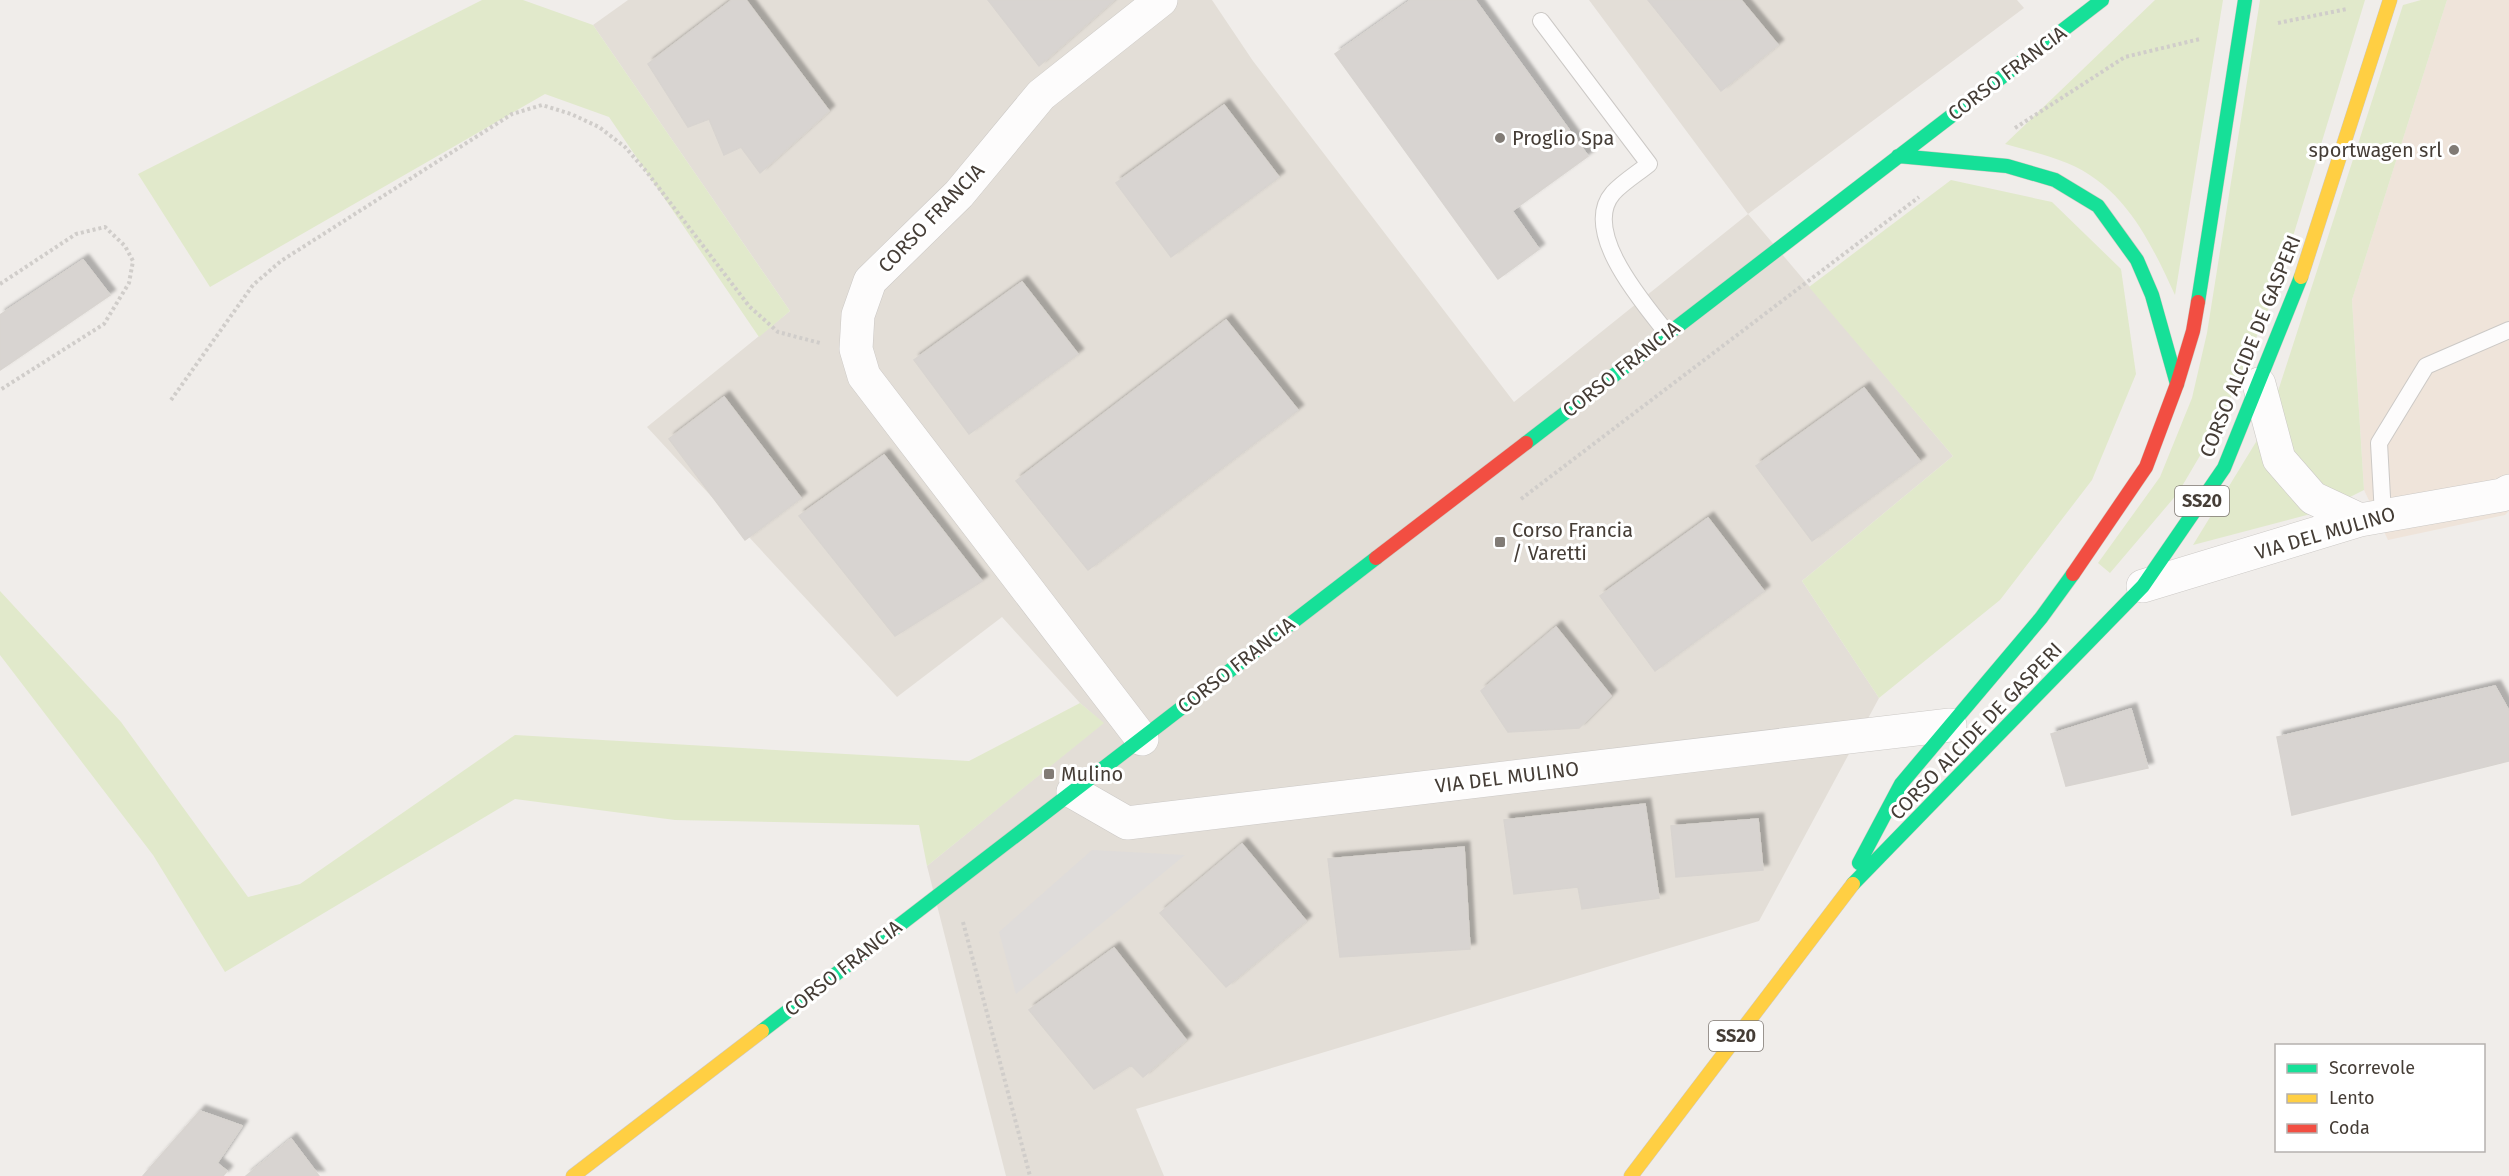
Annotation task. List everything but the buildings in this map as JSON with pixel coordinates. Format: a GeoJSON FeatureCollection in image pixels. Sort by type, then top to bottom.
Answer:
{"type":"FeatureCollection","features":[{"type":"Feature","properties":{"kind":"main road","name":"CORSO FRANCIA"},"geometry":{"type":"LineString","coordinates":[[573,1176],[2102,0]]}},
{"type":"Feature","properties":{"kind":"main road","name":"CORSO ALCIDE DE GASPERI"},"geometry":{"type":"LineString","coordinates":[[1841,896],[1901,784],[2041,618],[2146,467],[2177,384],[2193,331],[2246,0]]}},
{"type":"Feature","properties":{"kind":"main road","name":"CORSO ALCIDE DE GASPERI"},"geometry":{"type":"LineString","coordinates":[[1631,1176],[1841,896],[2143,586],[2224,468],[2298,287],[2390,0]]}},
{"type":"Feature","properties":{"kind":"main road"},"geometry":{"type":"LineString","coordinates":[[1898,156],[2007,166],[2055,180],[2098,207],[2137,260],[2152,295],[2177,384]]}},
{"type":"Feature","properties":{"kind":"street","name":"CORSO FRANCIA"},"geometry":{"type":"LineString","coordinates":[[1142,739],[864,376],[856,349],[858,315],[870,281],[959,194],[1041,95],[1161,0]]}},
{"type":"Feature","properties":{"kind":"street"},"geometry":{"type":"LineString","coordinates":[[2259,384],[2278,459],[2313,498],[2371,517]]}},
{"type":"Feature","properties":{"kind":"street","name":"VIA DEL MULINO"},"geometry":{"type":"LineString","coordinates":[[2143,586],[2371,517],[2507,496]]}},
{"type":"Feature","properties":{"kind":"street","name":"VIA DEL MULINO"},"geometry":{"type":"LineString","coordinates":[[1073,792],[1127,824],[1950,725]]}},
{"type":"Feature","properties":{"kind":"lane"},"geometry":{"type":"LineString","coordinates":[[1541,21],[1649,164],[1612,194],[1602,224],[1623,276],[1667,333]]}},
{"type":"Feature","properties":{"kind":"lane"},"geometry":{"type":"LineString","coordinates":[[2371,517],[2379,443],[2426,366],[2509,330]]}},
{"type":"Feature","properties":{"kind":"path"},"geometry":{"type":"LineString","coordinates":[[1517,501],[1965,162],[2125,57],[2240,30],[2390,0]]}},
{"type":"Feature","properties":{"kind":"path"},"geometry":{"type":"LineString","coordinates":[[171,400],[253,285],[281,261],[512,114],[542,105],[571,114],[599,127],[625,147],[646,171],[749,306],[778,332],[815,342],[856,349]]}},
{"type":"Feature","properties":{"kind":"path"},"geometry":{"type":"LineString","coordinates":[[0,284],[76,234],[105,227],[125,246],[133,261],[129,283],[104,324],[0,390]]}},
{"type":"Feature","properties":{"kind":"path"},"geometry":{"type":"LineString","coordinates":[[953,884],[1030,1176]]}},
{"type":"Feature","properties":{"kind":"path"},"geometry":{"type":"LineString","coordinates":[[954,930],[972,916]]}},
{"type":"Feature","properties":{"kind":"shaded area"},"geometry":{"type":"Polygon","coordinates":[[[628,0],[1212,0],[1253,61],[1514,402],[1748,214],[1953,456],[1802,581],[1879,698],[1759,921],[1136,1109],[1164,1176],[1006,1176],[927,866],[1103,723],[1080,703],[1002,617],[897,697],[647,427],[790,311],[593,25],[628,0]]]}},
{"type":"Feature","properties":{"kind":"shaded area"},"geometry":{"type":"Polygon","coordinates":[[[1589,0],[2017,0],[2024,8],[1748,214],[1589,0]]]}},
{"type":"Feature","properties":{"kind":"shaded area","name":"sportwagen srl"},"geometry":{"type":"Polygon","coordinates":[[[2447,0],[2509,0],[2509,511],[2505,515],[2388,540],[2364,490],[2352,300],[2447,0]]]}},
{"type":"Feature","properties":{"kind":"shaded area"},"geometry":{"type":"Polygon","coordinates":[[[1092,850],[1185,855],[1016,994],[999,932],[1092,850]]]}},
{"type":"Feature","properties":{"kind":"green space"},"geometry":{"type":"Polygon","coordinates":[[[482,0],[523,0],[593,25],[790,311],[759,337],[609,117],[545,94],[210,287],[138,174],[482,0]]]}},
{"type":"Feature","properties":{"kind":"green space"},"geometry":{"type":"Polygon","coordinates":[[[2155,0],[2223,0],[2175,295],[2145,236],[2120,201],[2105,186],[2087,173],[2067,163],[2005,144],[2155,0]]]}},
{"type":"Feature","properties":{"kind":"green space"},"geometry":{"type":"Polygon","coordinates":[[[2260,0],[2365,0],[2277,289],[2221,420],[2178,493],[2110,573],[2098,563],[2160,477],[2192,398],[2207,333],[2260,0]]]}},
{"type":"Feature","properties":{"kind":"green space"},"geometry":{"type":"Polygon","coordinates":[[[2421,0],[2447,0],[2352,300],[2364,490],[2322,511],[2193,545],[2256,442],[2279,388],[2403,5],[2421,0]]]}},
{"type":"Feature","properties":{"kind":"green space"},"geometry":{"type":"Polygon","coordinates":[[[1951,180],[2052,202],[2121,269],[2136,374],[2092,480],[2000,600],[1879,698],[1802,581],[1953,456],[1809,287],[1951,180]]]}},
{"type":"Feature","properties":{"kind":"green space"},"geometry":{"type":"Polygon","coordinates":[[[0,591],[121,722],[248,897],[300,884],[515,735],[969,761],[1080,703],[1104,723],[927,866],[919,825],[675,820],[515,799],[225,972],[153,855],[0,655],[0,591]]]}},
{"type":"Feature","properties":{"kind":"traffic: fast"},"geometry":{"type":"LineString","coordinates":[[1526,443],[2102,0]]}},
{"type":"Feature","properties":{"kind":"traffic: fast"},"geometry":{"type":"LineString","coordinates":[[2198,302],[2245,0]]}},
{"type":"Feature","properties":{"kind":"traffic: fast"},"geometry":{"type":"LineString","coordinates":[[1898,156],[2007,166],[2055,180],[2098,206],[2137,260],[2152,295],[2177,384]]}},
{"type":"Feature","properties":{"kind":"traffic: fast"},"geometry":{"type":"LineString","coordinates":[[1853,884],[2143,586],[2224,468],[2301,277]]}},
{"type":"Feature","properties":{"kind":"traffic: fast"},"geometry":{"type":"LineString","coordinates":[[762,1031],[1376,558]]}},
{"type":"Feature","properties":{"kind":"traffic: fast"},"geometry":{"type":"LineString","coordinates":[[1859,863],[1901,784],[2041,618],[2073,574]]}},
{"type":"Feature","properties":{"kind":"traffic: slow"},"geometry":{"type":"LineString","coordinates":[[2301,277],[2390,0]]}},
{"type":"Feature","properties":{"kind":"traffic: slow"},"geometry":{"type":"LineString","coordinates":[[1631,1176],[1853,884]]}},
{"type":"Feature","properties":{"kind":"traffic: slow"},"geometry":{"type":"LineString","coordinates":[[573,1176],[762,1031]]}},
{"type":"Feature","properties":{"kind":"traffic: jam"},"geometry":{"type":"LineString","coordinates":[[2073,574],[2146,467],[2177,384],[2193,331],[2198,302]]}},
{"type":"Feature","properties":{"kind":"traffic: jam"},"geometry":{"type":"LineString","coordinates":[[1376,558],[1526,443]]}},
{"type":"Feature","properties":{"kind":"place","name":"Proglio Spa"},"geometry":{"type":"Point","coordinates":[1500,138]}},
{"type":"Feature","properties":{"kind":"place","name":"sportwagen srl"},"geometry":{"type":"Point","coordinates":[2454,150]}},
{"type":"Feature","properties":{"kind":"place","name":"Corso Francia / Varetti"},"geometry":{"type":"Point","coordinates":[1500,542]}},
{"type":"Feature","properties":{"kind":"place","name":"Mulino"},"geometry":{"type":"Point","coordinates":[1049,774]}}]}
